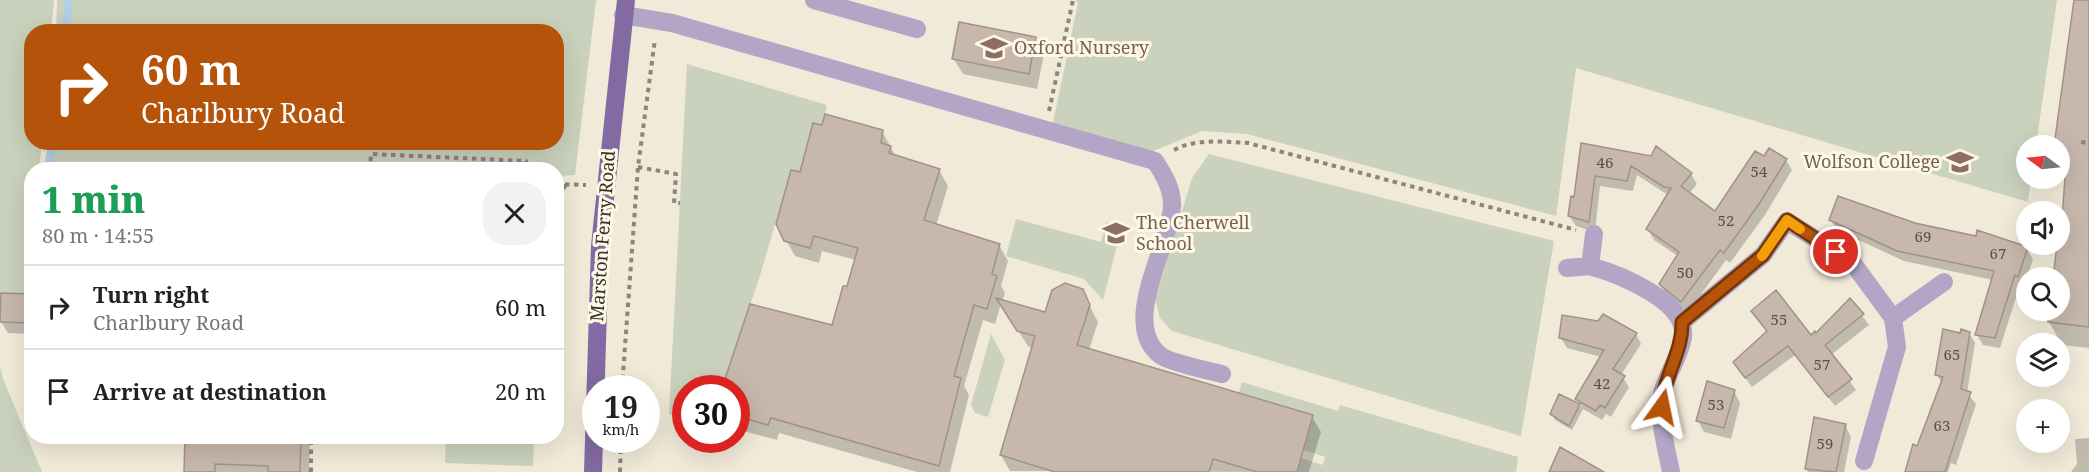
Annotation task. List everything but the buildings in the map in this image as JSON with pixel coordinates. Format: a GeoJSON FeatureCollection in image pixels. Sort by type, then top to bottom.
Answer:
{"type":"FeatureCollection","features":[{"type":"Feature","properties":{"kind":"main road","name":"Marston Ferry Road"},"geometry":{"type":"LineString","coordinates":[[593,472],[600,246],[625,8]]}},
{"type":"Feature","properties":{"kind":"street"},"geometry":{"type":"LineString","coordinates":[[814,0],[917,29]]}},
{"type":"Feature","properties":{"kind":"street"},"geometry":{"type":"LineString","coordinates":[[625,8],[658,20],[1155,161],[1167,179],[1172,207],[1145,306],[1145,335],[1161,356],[1222,374]]}},
{"type":"Feature","properties":{"kind":"street"},"geometry":{"type":"LineString","coordinates":[[1682,322],[1763,255],[1787,220],[1852,262],[1893,318],[1897,347],[1864,461]]}},
{"type":"Feature","properties":{"kind":"street"},"geometry":{"type":"LineString","coordinates":[[1590,267],[1594,234]]}},
{"type":"Feature","properties":{"kind":"street"},"geometry":{"type":"LineString","coordinates":[[1567,268],[1590,267],[1615,273],[1672,309],[1682,322],[1683,338],[1662,393],[1661,421],[1671,472]]}},
{"type":"Feature","properties":{"kind":"street"},"geometry":{"type":"LineString","coordinates":[[1893,318],[1944,282]]}},
{"type":"Feature","properties":{"kind":"path"},"geometry":{"type":"LineString","coordinates":[[1045,130],[1073,0]]}},
{"type":"Feature","properties":{"kind":"path"},"geometry":{"type":"LineString","coordinates":[[623,375],[645,96],[658,20]]}},
{"type":"Feature","properties":{"kind":"path"},"geometry":{"type":"LineString","coordinates":[[1155,161],[1183,145],[1216,141],[1248,143],[1555,226]]}},
{"type":"Feature","properties":{"kind":"path"},"geometry":{"type":"LineString","coordinates":[[2081,142],[2089,143]]}},
{"type":"Feature","properties":{"kind":"path"},"geometry":{"type":"LineString","coordinates":[[370,162],[371,154],[526,162]]}},
{"type":"Feature","properties":{"kind":"path"},"geometry":{"type":"LineString","coordinates":[[638,167],[676,174],[674,203],[680,203]]}},
{"type":"Feature","properties":{"kind":"path"},"geometry":{"type":"LineString","coordinates":[[564,188],[566,184],[586,185]]}},
{"type":"Feature","properties":{"kind":"path"},"geometry":{"type":"LineString","coordinates":[[311,444],[311,472]]}},
{"type":"Feature","properties":{"kind":"path"},"geometry":{"type":"LineString","coordinates":[[620,472],[621,453]]}},
{"type":"Feature","properties":{"kind":"green space"},"geometry":{"type":"Polygon","coordinates":[[[0,0],[54,0],[52,24],[24,24],[24,150],[41,150],[40,162],[24,162],[24,294],[1,293],[0,320],[0,0]]]}},
{"type":"Feature","properties":{"kind":"green space"},"geometry":{"type":"Polygon","coordinates":[[[57,0],[596,0],[575,175],[564,176],[564,162],[49,162],[50,150],[564,150],[564,24],[56,24],[57,0]]]}},
{"type":"Feature","properties":{"kind":"green space"},"geometry":{"type":"Polygon","coordinates":[[[1075,0],[2057,0],[2037,135],[2016,135],[2016,189],[2030,189],[2028,201],[1576,68],[1556,216],[1247,134],[1202,131],[1151,152],[1053,123],[1078,3],[1075,0]]]}},
{"type":"Feature","properties":{"kind":"green space"},"geometry":{"type":"Polygon","coordinates":[[[687,64],[827,105],[822,125],[813,123],[806,149],[807,174],[791,170],[759,279],[726,375],[672,375],[672,415],[669,415],[687,64]]]}},
{"type":"Feature","properties":{"kind":"green space"},"geometry":{"type":"Polygon","coordinates":[[[1209,154],[1554,241],[1521,436],[1172,331],[1160,318],[1155,300],[1192,178],[1209,154]]]}},
{"type":"Feature","properties":{"kind":"green space"},"geometry":{"type":"Polygon","coordinates":[[[1016,219],[1101,242],[1106,222],[1122,226],[1103,300],[1084,279],[1006,256],[1016,219]]]}},
{"type":"Feature","properties":{"kind":"green space"},"geometry":{"type":"Polygon","coordinates":[[[991,334],[1005,360],[988,417],[975,413],[971,405],[991,334]]]}},
{"type":"Feature","properties":{"kind":"green space"},"geometry":{"type":"Polygon","coordinates":[[[0,366],[3,379],[24,429],[24,444],[30,444],[42,472],[0,472],[0,366]]]}},
{"type":"Feature","properties":{"kind":"green space"},"geometry":{"type":"Polygon","coordinates":[[[1242,382],[1338,411],[1340,405],[1518,457],[1516,472],[1297,472],[1301,458],[1323,465],[1325,457],[1303,450],[1313,415],[1239,393],[1242,382]]]}},
{"type":"Feature","properties":{"kind":"green space"},"geometry":{"type":"Polygon","coordinates":[[[446,444],[534,444],[533,466],[445,463],[446,444]]]}},
{"type":"Feature","properties":{"kind":"waterway"},"geometry":{"type":"LineString","coordinates":[[66,24],[69,0]]}},
{"type":"Feature","properties":{"kind":"waterway"},"geometry":{"type":"LineString","coordinates":[[49,162],[51,150]]}},
{"type":"Feature","properties":{"kind":"slow traffic"},"geometry":{"type":"LineString","coordinates":[[1762,256],[1787,220],[1800,229]]}},
{"type":"Feature","properties":{"kind":"place","name":"Oxford Nursery"},"geometry":{"type":"Point","coordinates":[994,48]}},
{"type":"Feature","properties":{"kind":"place","name":"Wolfson College"},"geometry":{"type":"Point","coordinates":[1960,162]}},
{"type":"Feature","properties":{"kind":"place","name":"The Cherwell School"},"geometry":{"type":"Point","coordinates":[1116,233]}},
{"type":"Feature","properties":{"kind":"route"},"geometry":{"type":"LineString","coordinates":[[1662,407],[1662,393],[1683,338],[1682,322],[1763,255],[1787,220],[1836,252]]}}]}
